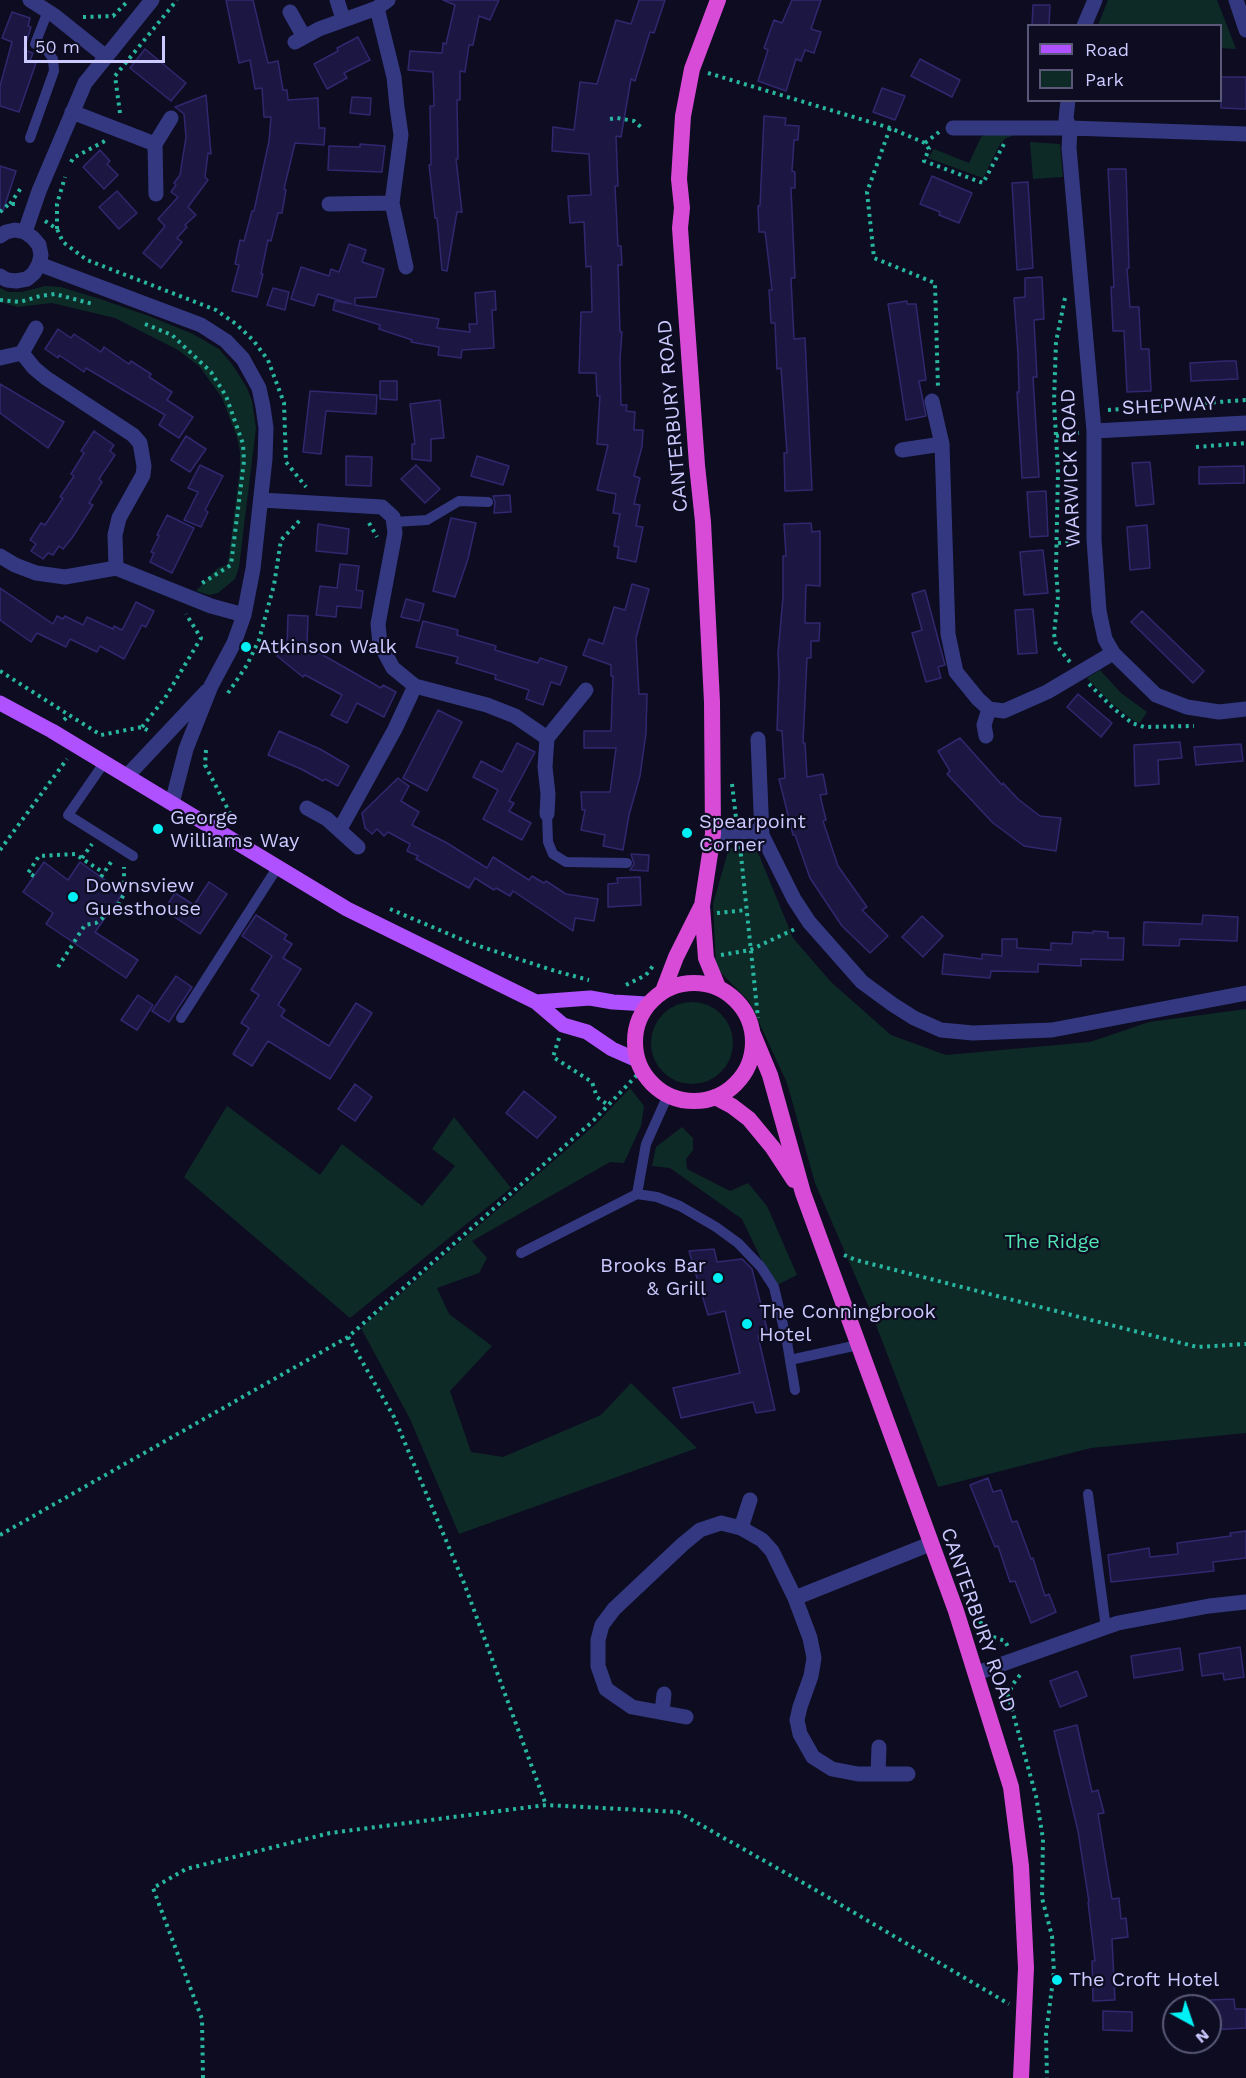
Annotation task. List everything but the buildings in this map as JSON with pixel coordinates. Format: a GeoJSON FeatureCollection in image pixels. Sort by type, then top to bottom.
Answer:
{"type":"FeatureCollection","features":[{"type":"Feature","properties":{"kind":"highway","name":"CANTERBURY ROAD"},"geometry":{"type":"LineString","coordinates":[[718,0],[692,69],[683,116],[679,179],[682,208],[680,228],[710,635],[713,834],[706,958],[718,987]]}},
{"type":"Feature","properties":{"kind":"highway","name":"CANTERBURY ROAD"},"geometry":{"type":"LineString","coordinates":[[663,991],[676,957],[707,910]]}},
{"type":"Feature","properties":{"kind":"highway"},"geometry":{"type":"LineString","coordinates":[[699,982],[718,987],[735,998],[747,1015],[753,1034],[752,1054],[745,1072],[732,1088],[715,1098],[699,1101],[683,1100],[668,1095],[653,1085],[639,1065],[634,1041],[638,1022],[647,1004],[663,991],[680,984],[699,982]]}},
{"type":"Feature","properties":{"kind":"highway","name":"CANTERBURY ROAD"},"geometry":{"type":"LineString","coordinates":[[753,1034],[770,1075],[803,1193],[956,1611],[1011,1787],[1021,1866],[1026,1968],[1021,2078]]}},
{"type":"Feature","properties":{"kind":"highway","name":"CANTERBURY ROAD"},"geometry":{"type":"LineString","coordinates":[[715,1098],[732,1106],[748,1119],[773,1148],[803,1193]]}},
{"type":"Feature","properties":{"kind":"main road"},"geometry":{"type":"LineString","coordinates":[[0,703],[52,731],[347,909],[536,1002],[563,1025],[586,1032],[639,1065]]}},
{"type":"Feature","properties":{"kind":"main road"},"geometry":{"type":"LineString","coordinates":[[536,1002],[590,998],[647,1004]]}},
{"type":"Feature","properties":{"kind":"street"},"geometry":{"type":"LineString","coordinates":[[30,0],[48,11],[105,56]]}},
{"type":"Feature","properties":{"kind":"street"},"geometry":{"type":"LineString","coordinates":[[25,232],[39,191],[85,83],[153,0]]}},
{"type":"Feature","properties":{"kind":"street"},"geometry":{"type":"LineString","coordinates":[[337,0],[344,19]]}},
{"type":"Feature","properties":{"kind":"street"},"geometry":{"type":"LineString","coordinates":[[1085,24],[1095,0]]}},
{"type":"Feature","properties":{"kind":"street"},"geometry":{"type":"LineString","coordinates":[[1236,0],[1246,30]]}},
{"type":"Feature","properties":{"kind":"street"},"geometry":{"type":"LineString","coordinates":[[290,12],[300,40],[382,4],[394,77],[400,135],[392,203],[406,267]]}},
{"type":"Feature","properties":{"kind":"street","name":"WARWICK ROAD"},"geometry":{"type":"LineString","coordinates":[[1068,102],[1066,119],[1070,128],[1069,148],[1094,431],[1094,539],[1099,611],[1105,639],[1113,653],[1156,695],[1187,707],[1219,712],[1246,709]]}},
{"type":"Feature","properties":{"kind":"street"},"geometry":{"type":"LineString","coordinates":[[72,112],[155,144]]}},
{"type":"Feature","properties":{"kind":"street"},"geometry":{"type":"LineString","coordinates":[[156,194],[155,144],[171,118]]}},
{"type":"Feature","properties":{"kind":"street"},"geometry":{"type":"LineString","coordinates":[[953,128],[1070,128],[1246,134]]}},
{"type":"Feature","properties":{"kind":"street"},"geometry":{"type":"LineString","coordinates":[[328,204],[392,203]]}},
{"type":"Feature","properties":{"kind":"street"},"geometry":{"type":"LineString","coordinates":[[0,236],[15,230],[25,232],[39,245],[41,255],[34,273],[27,279],[6,280],[0,276]]}},
{"type":"Feature","properties":{"kind":"street"},"geometry":{"type":"LineString","coordinates":[[39,264],[201,325],[226,341],[243,359],[259,388],[266,428],[253,569],[244,615],[234,644],[211,686],[186,749],[172,803]]}},
{"type":"Feature","properties":{"kind":"street"},"geometry":{"type":"LineString","coordinates":[[0,358],[22,353],[36,328]]}},
{"type":"Feature","properties":{"kind":"street"},"geometry":{"type":"LineString","coordinates":[[22,353],[46,378],[133,435],[140,443],[144,466],[143,475],[119,518],[115,535],[116,568]]}},
{"type":"Feature","properties":{"kind":"street"},"geometry":{"type":"LineString","coordinates":[[932,401],[942,444],[948,634],[956,672],[989,709],[1005,711],[1047,692],[1113,653]]}},
{"type":"Feature","properties":{"kind":"street","name":"SHEPWAY"},"geometry":{"type":"LineString","coordinates":[[1094,431],[1246,423]]}},
{"type":"Feature","properties":{"kind":"street"},"geometry":{"type":"LineString","coordinates":[[902,450],[942,444]]}},
{"type":"Feature","properties":{"kind":"street"},"geometry":{"type":"LineString","coordinates":[[261,500],[382,507],[393,517],[395,533],[378,624],[380,644],[393,668],[415,686],[487,705],[515,716],[548,738]]}},
{"type":"Feature","properties":{"kind":"street"},"geometry":{"type":"LineString","coordinates":[[0,556],[36,573],[65,577],[116,568],[211,606],[244,615]]}},
{"type":"Feature","properties":{"kind":"street"},"geometry":{"type":"LineString","coordinates":[[127,776],[211,686]]}},
{"type":"Feature","properties":{"kind":"street"},"geometry":{"type":"LineString","coordinates":[[340,829],[395,729],[415,686]]}},
{"type":"Feature","properties":{"kind":"street"},"geometry":{"type":"LineString","coordinates":[[547,814],[548,794],[545,767],[548,738],[586,690]]}},
{"type":"Feature","properties":{"kind":"street"},"geometry":{"type":"LineString","coordinates":[[986,736],[984,725],[989,709]]}},
{"type":"Feature","properties":{"kind":"street"},"geometry":{"type":"LineString","coordinates":[[758,739],[762,835],[794,899],[809,922],[862,981],[914,1018],[942,1030],[973,1033],[1052,1030],[1246,993]]}},
{"type":"Feature","properties":{"kind":"street"},"geometry":{"type":"LineString","coordinates":[[307,808],[327,819],[358,847]]}},
{"type":"Feature","properties":{"kind":"street"},"geometry":{"type":"LineString","coordinates":[[713,834],[751,831],[762,835]]}},
{"type":"Feature","properties":{"kind":"street"},"geometry":{"type":"LineString","coordinates":[[741,1528],[750,1500]]}},
{"type":"Feature","properties":{"kind":"street"},"geometry":{"type":"LineString","coordinates":[[686,1716],[632,1707],[606,1689],[598,1666],[598,1640],[602,1625],[614,1609],[682,1544],[700,1530],[721,1523],[741,1528],[762,1540],[772,1551],[795,1598],[810,1638],[814,1658],[811,1676],[797,1720],[802,1740],[813,1757],[832,1770],[858,1774],[908,1774]]}},
{"type":"Feature","properties":{"kind":"street"},"geometry":{"type":"LineString","coordinates":[[795,1598],[930,1544]]}},
{"type":"Feature","properties":{"kind":"street"},"geometry":{"type":"LineString","coordinates":[[977,1673],[1118,1623],[1209,1606],[1246,1602]]}},
{"type":"Feature","properties":{"kind":"street"},"geometry":{"type":"LineString","coordinates":[[662,1712],[664,1694]]}},
{"type":"Feature","properties":{"kind":"street"},"geometry":{"type":"LineString","coordinates":[[878,1774],[879,1747]]}},
{"type":"Feature","properties":{"kind":"lane"},"geometry":{"type":"LineString","coordinates":[[30,138],[54,71],[53,59],[46,49],[35,44],[48,11]]}},
{"type":"Feature","properties":{"kind":"lane"},"geometry":{"type":"LineString","coordinates":[[393,522],[428,520],[459,501],[488,502]]}},
{"type":"Feature","properties":{"kind":"lane"},"geometry":{"type":"LineString","coordinates":[[105,763],[68,815],[126,852]]}},
{"type":"Feature","properties":{"kind":"lane"},"geometry":{"type":"LineString","coordinates":[[547,814],[548,842],[553,854],[574,863],[627,863]]}},
{"type":"Feature","properties":{"kind":"lane"},"geometry":{"type":"LineString","coordinates":[[181,1018],[278,868]]}},
{"type":"Feature","properties":{"kind":"lane"},"geometry":{"type":"LineString","coordinates":[[637,1194],[646,1144],[668,1095]]}},
{"type":"Feature","properties":{"kind":"lane"},"geometry":{"type":"LineString","coordinates":[[521,1253],[637,1194],[657,1197],[680,1206],[738,1243],[761,1267],[774,1287],[795,1390]]}},
{"type":"Feature","properties":{"kind":"lane"},"geometry":{"type":"LineString","coordinates":[[790,1360],[858,1345]]}},
{"type":"Feature","properties":{"kind":"lane"},"geometry":{"type":"LineString","coordinates":[[1088,1494],[1106,1628]]}},
{"type":"Feature","properties":{"kind":"path"},"geometry":{"type":"LineString","coordinates":[[72,29],[84,17],[113,16],[129,0]]}},
{"type":"Feature","properties":{"kind":"path"},"geometry":{"type":"LineString","coordinates":[[177,0],[115,76],[121,120],[118,130],[108,140],[73,158],[57,204],[57,229],[63,242],[87,260],[216,310],[253,340],[268,360],[277,381],[284,404],[286,462],[308,489],[310,504],[305,515],[281,540],[274,585],[259,640],[247,665],[225,698]]}},
{"type":"Feature","properties":{"kind":"path"},"geometry":{"type":"LineString","coordinates":[[692,69],[890,128],[925,143],[929,149],[924,161],[983,183],[1005,143],[1011,141]]}},
{"type":"Feature","properties":{"kind":"path"},"geometry":{"type":"LineString","coordinates":[[610,119],[634,121],[643,129]]}},
{"type":"Feature","properties":{"kind":"path"},"geometry":{"type":"LineString","coordinates":[[890,128],[867,192],[874,258],[935,283],[939,401],[932,401]]}},
{"type":"Feature","properties":{"kind":"path"},"geometry":{"type":"LineString","coordinates":[[33,212],[57,229]]}},
{"type":"Feature","properties":{"kind":"path"},"geometry":{"type":"LineString","coordinates":[[0,300],[20,302],[55,294],[102,306]]}},
{"type":"Feature","properties":{"kind":"path"},"geometry":{"type":"LineString","coordinates":[[0,671],[101,735],[142,727],[165,698],[201,638],[184,612],[193,588],[231,565],[244,461],[243,444],[226,396],[211,372],[172,335],[142,323]]}},
{"type":"Feature","properties":{"kind":"path"},"geometry":{"type":"LineString","coordinates":[[1092,411],[1246,400]]}},
{"type":"Feature","properties":{"kind":"path"},"geometry":{"type":"LineString","coordinates":[[1056,436],[1094,431]]}},
{"type":"Feature","properties":{"kind":"path"},"geometry":{"type":"LineString","coordinates":[[1196,447],[1246,443]]}},
{"type":"Feature","properties":{"kind":"path"},"geometry":{"type":"LineString","coordinates":[[358,504],[361,514],[380,543],[380,551],[392,552]]}},
{"type":"Feature","properties":{"kind":"path"},"geometry":{"type":"LineString","coordinates":[[52,731],[69,715]]}},
{"type":"Feature","properties":{"kind":"path"},"geometry":{"type":"LineString","coordinates":[[142,727],[162,740]]}},
{"type":"Feature","properties":{"kind":"path"},"geometry":{"type":"LineString","coordinates":[[208,742],[204,753],[205,765],[233,819],[243,825]]}},
{"type":"Feature","properties":{"kind":"path"},"geometry":{"type":"LineString","coordinates":[[0,850],[76,747]]}},
{"type":"Feature","properties":{"kind":"path"},"geometry":{"type":"LineString","coordinates":[[731,774],[750,950]]}},
{"type":"Feature","properties":{"kind":"path"},"geometry":{"type":"LineString","coordinates":[[34,876],[28,873],[39,856],[75,854],[102,875],[126,852]]}},
{"type":"Feature","properties":{"kind":"path"},"geometry":{"type":"LineString","coordinates":[[58,967],[85,925],[96,923],[117,907],[124,894],[126,852]]}},
{"type":"Feature","properties":{"kind":"path"},"geometry":{"type":"LineString","coordinates":[[387,908],[470,943],[555,971],[595,981]]}},
{"type":"Feature","properties":{"kind":"path"},"geometry":{"type":"LineString","coordinates":[[707,910],[746,910]]}},
{"type":"Feature","properties":{"kind":"path"},"geometry":{"type":"LineString","coordinates":[[706,958],[750,950],[809,922]]}},
{"type":"Feature","properties":{"kind":"path"},"geometry":{"type":"LineString","coordinates":[[618,985],[624,986],[646,975],[663,951],[676,957]]}},
{"type":"Feature","properties":{"kind":"path"},"geometry":{"type":"LineString","coordinates":[[563,1025],[553,1057],[592,1082],[597,1097],[608,1105]]}},
{"type":"Feature","properties":{"kind":"path"},"geometry":{"type":"LineString","coordinates":[[0,1535],[348,1337],[593,1121],[639,1065]]}},
{"type":"Feature","properties":{"kind":"path"},"geometry":{"type":"LineString","coordinates":[[841,1253],[856,1260],[1197,1347],[1246,1344]]}},
{"type":"Feature","properties":{"kind":"path"},"geometry":{"type":"LineString","coordinates":[[348,1337],[394,1417],[454,1560],[546,1804]]}},
{"type":"Feature","properties":{"kind":"path"},"geometry":{"type":"LineString","coordinates":[[203,2078],[202,2019],[153,1887],[186,1869],[330,1833],[546,1804],[678,1812],[814,1889],[1023,2013],[1050,2013]]}},
{"type":"Feature","properties":{"kind":"path"},"geometry":{"type":"LineString","coordinates":[[1046,2034],[1047,2078]]}},
{"type":"Feature","properties":{"kind":"green space"},"geometry":{"type":"Polygon","coordinates":[[[1108,0],[1217,0],[1236,49],[1222,48],[1222,24],[1098,24],[1108,0]]]}},
{"type":"Feature","properties":{"kind":"green space"},"geometry":{"type":"Polygon","coordinates":[[[989,133],[1018,134],[1006,138],[1000,144],[983,178],[928,158],[934,149],[969,163],[981,137],[989,133]]]}},
{"type":"Feature","properties":{"kind":"green space"},"geometry":{"type":"Polygon","coordinates":[[[1030,142],[1060,144],[1063,177],[1033,179],[1030,142]]]}},
{"type":"Feature","properties":{"kind":"green space"},"geometry":{"type":"Polygon","coordinates":[[[45,286],[61,287],[100,299],[193,334],[219,349],[232,364],[247,388],[252,401],[256,428],[239,567],[235,579],[218,593],[209,595],[196,591],[218,568],[227,565],[229,556],[240,452],[237,437],[222,398],[200,367],[178,350],[115,318],[52,303],[18,307],[0,302],[0,288],[8,292],[22,292],[45,286]]]}},
{"type":"Feature","properties":{"kind":"green space"},"geometry":{"type":"Polygon","coordinates":[[[1100,670],[1121,693],[1147,712],[1140,723],[1111,703],[1087,678],[1100,670]]]}},
{"type":"Feature","properties":{"kind":"green space","name":"The Ridge"},"geometry":{"type":"Polygon","coordinates":[[[729,848],[757,850],[793,938],[831,982],[891,1035],[946,1055],[1090,1042],[1149,1022],[1246,1009],[1246,1433],[1091,1448],[938,1487],[873,1317],[815,1183],[787,1083],[749,1001],[716,968],[713,904],[729,848]]]}},
{"type":"Feature","properties":{"kind":"green space"},"geometry":{"type":"Polygon","coordinates":[[[692,1002],[708,1005],[721,1014],[730,1027],[733,1043],[730,1059],[721,1072],[708,1081],[692,1084],[676,1081],[663,1072],[654,1059],[651,1043],[654,1027],[663,1014],[676,1005],[692,1002]]]}},
{"type":"Feature","properties":{"kind":"green space"},"geometry":{"type":"Polygon","coordinates":[[[630,1088],[644,1106],[641,1126],[624,1163],[610,1162],[472,1241],[487,1258],[479,1273],[437,1288],[449,1314],[492,1346],[450,1391],[471,1452],[503,1457],[601,1415],[631,1383],[697,1448],[459,1534],[410,1419],[361,1328],[596,1124],[630,1088]]]}},
{"type":"Feature","properties":{"kind":"green space"},"geometry":{"type":"Polygon","coordinates":[[[227,1106],[320,1175],[342,1144],[422,1206],[455,1166],[432,1149],[454,1117],[511,1188],[350,1318],[184,1177],[227,1106]]]}},
{"type":"Feature","properties":{"kind":"green space"},"geometry":{"type":"Polygon","coordinates":[[[682,1127],[693,1138],[693,1150],[686,1159],[687,1169],[730,1191],[748,1183],[767,1206],[797,1275],[777,1285],[764,1265],[742,1219],[670,1168],[652,1166],[656,1147],[682,1127]]]}},
{"type":"Feature","properties":{"kind":"place","name":"Atkinson Walk"},"geometry":{"type":"Point","coordinates":[246,647]}},
{"type":"Feature","properties":{"kind":"place","name":"George Williams Way"},"geometry":{"type":"Point","coordinates":[158,829]}},
{"type":"Feature","properties":{"kind":"place","name":"Spearpoint Corner"},"geometry":{"type":"Point","coordinates":[687,833]}},
{"type":"Feature","properties":{"kind":"place","name":"Downsview Guesthouse"},"geometry":{"type":"Point","coordinates":[73,897]}},
{"type":"Feature","properties":{"kind":"place","name":"Brooks Bar & Grill"},"geometry":{"type":"Point","coordinates":[718,1278]}},
{"type":"Feature","properties":{"kind":"place","name":"The Conningbrook Hotel"},"geometry":{"type":"Point","coordinates":[747,1324]}},
{"type":"Feature","properties":{"kind":"place","name":"The Croft Hotel"},"geometry":{"type":"Point","coordinates":[1057,1980]}}]}
